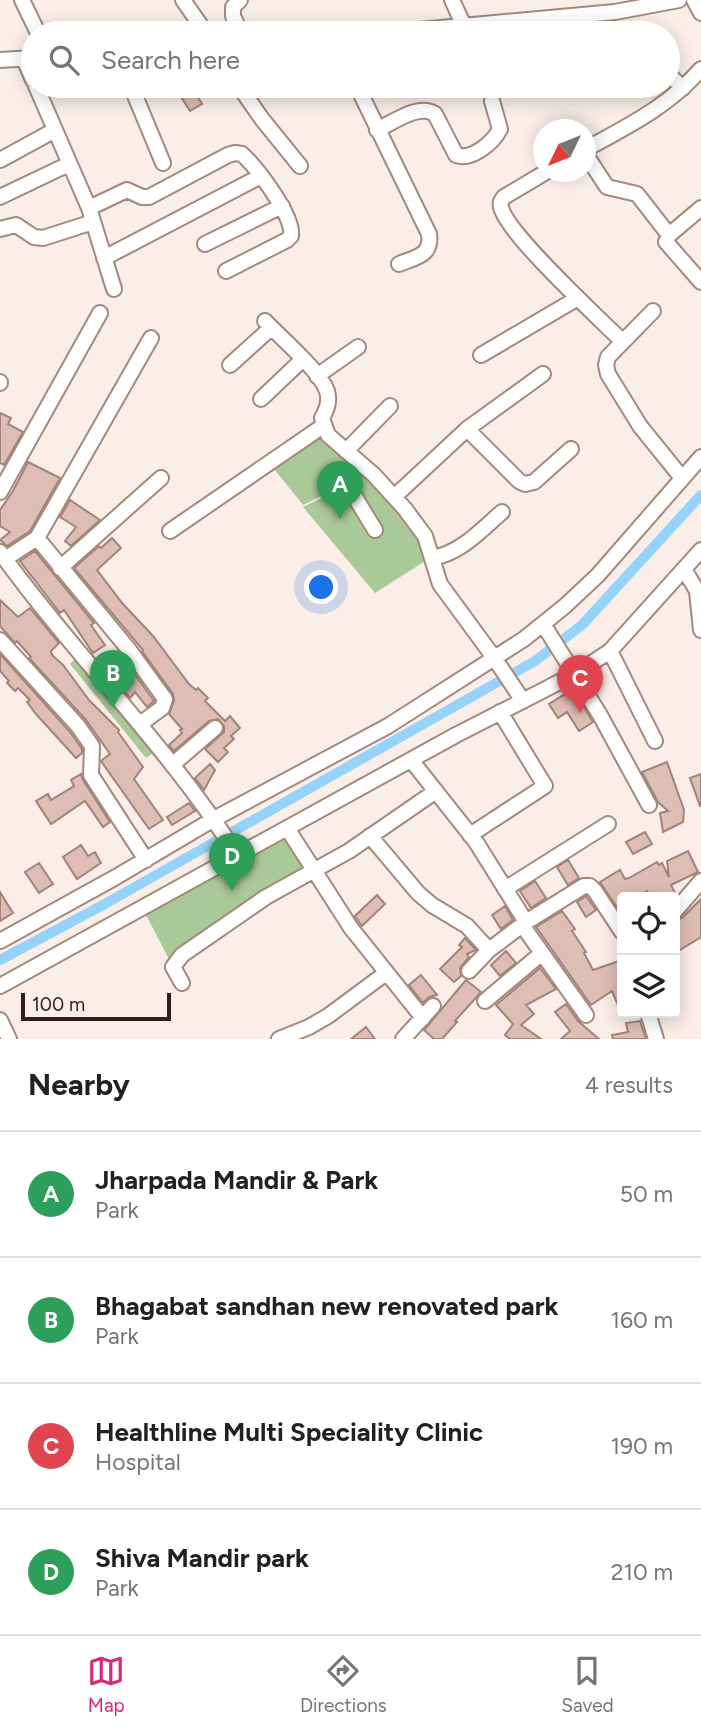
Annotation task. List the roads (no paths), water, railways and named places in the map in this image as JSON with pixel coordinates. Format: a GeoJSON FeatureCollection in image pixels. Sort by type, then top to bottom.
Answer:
{"type":"FeatureCollection","features":[{"type":"Feature","properties":{"kind":"street"},"geometry":{"type":"LineString","coordinates":[[22,0],[32,21]]}},
{"type":"Feature","properties":{"kind":"street"},"geometry":{"type":"LineString","coordinates":[[183,0],[198,21]]}},
{"type":"Feature","properties":{"kind":"street"},"geometry":{"type":"LineString","coordinates":[[235,21],[233,8],[240,0]]}},
{"type":"Feature","properties":{"kind":"street"},"geometry":{"type":"LineString","coordinates":[[452,0],[462,21]]}},
{"type":"Feature","properties":{"kind":"street"},"geometry":{"type":"LineString","coordinates":[[552,21],[612,6],[679,0]]}},
{"type":"Feature","properties":{"kind":"street"},"geometry":{"type":"LineString","coordinates":[[694,0],[701,13]]}},
{"type":"Feature","properties":{"kind":"street"},"geometry":{"type":"LineString","coordinates":[[0,61],[21,60]]}},
{"type":"Feature","properties":{"kind":"street"},"geometry":{"type":"LineString","coordinates":[[692,85],[701,69]]}},
{"type":"Feature","properties":{"kind":"street"},"geometry":{"type":"LineString","coordinates":[[41,98],[91,215],[114,289]]}},
{"type":"Feature","properties":{"kind":"street"},"geometry":{"type":"LineString","coordinates":[[136,98],[163,163]]}},
{"type":"Feature","properties":{"kind":"street"},"geometry":{"type":"LineString","coordinates":[[247,98],[300,166]]}},
{"type":"Feature","properties":{"kind":"street"},"geometry":{"type":"LineString","coordinates":[[363,98],[429,233],[431,244],[427,251],[399,264]]}},
{"type":"Feature","properties":{"kind":"street"},"geometry":{"type":"LineString","coordinates":[[596,143],[673,98]]}},
{"type":"Feature","properties":{"kind":"street"},"geometry":{"type":"LineString","coordinates":[[377,130],[421,109],[429,109],[435,114],[456,155],[461,157],[490,143],[500,130],[492,101]]}},
{"type":"Feature","properties":{"kind":"street"},"geometry":{"type":"LineString","coordinates":[[0,160],[55,130]]}},
{"type":"Feature","properties":{"kind":"street"},"geometry":{"type":"LineString","coordinates":[[0,229],[16,225],[34,237],[43,238],[91,215],[127,190],[142,197],[149,197],[235,153],[247,159],[261,176],[282,206],[292,230],[291,236],[226,271]]}},
{"type":"Feature","properties":{"kind":"street"},"geometry":{"type":"LineString","coordinates":[[0,197],[69,164]]}},
{"type":"Feature","properties":{"kind":"street"},"geometry":{"type":"LineString","coordinates":[[596,170],[607,187],[638,194],[669,235]]}},
{"type":"Feature","properties":{"kind":"street"},"geometry":{"type":"LineString","coordinates":[[104,258],[261,176]]}},
{"type":"Feature","properties":{"kind":"street"},"geometry":{"type":"LineString","coordinates":[[533,180],[504,197],[500,202],[501,207],[519,233],[578,298],[623,342]]}},
{"type":"Feature","properties":{"kind":"street"},"geometry":{"type":"LineString","coordinates":[[205,244],[282,206]]}},
{"type":"Feature","properties":{"kind":"street"},"geometry":{"type":"LineString","coordinates":[[701,208],[666,238],[667,245],[701,282]]}},
{"type":"Feature","properties":{"kind":"street"},"geometry":{"type":"LineString","coordinates":[[481,355],[578,298]]}},
{"type":"Feature","properties":{"kind":"street"},"geometry":{"type":"LineString","coordinates":[[653,311],[608,357],[606,365],[608,374],[640,426],[682,478]]}},
{"type":"Feature","properties":{"kind":"street"},"geometry":{"type":"LineString","coordinates":[[0,492],[100,313]]}},
{"type":"Feature","properties":{"kind":"street"},"geometry":{"type":"LineString","coordinates":[[230,365],[268,325],[317,376],[327,390],[328,407],[322,418],[328,435],[394,496],[425,536],[440,584],[519,695]]}},
{"type":"Feature","properties":{"kind":"street"},"geometry":{"type":"LineString","coordinates":[[151,338],[37,538],[2,556],[140,724],[237,854]]}},
{"type":"Feature","properties":{"kind":"street"},"geometry":{"type":"LineString","coordinates":[[317,376],[358,346]]}},
{"type":"Feature","properties":{"kind":"street"},"geometry":{"type":"LineString","coordinates":[[261,399],[302,360]]}},
{"type":"Feature","properties":{"kind":"street"},"geometry":{"type":"LineString","coordinates":[[394,496],[467,429],[543,374]]}},
{"type":"Feature","properties":{"kind":"street"},"geometry":{"type":"LineString","coordinates":[[346,451],[390,407]]}},
{"type":"Feature","properties":{"kind":"street"},"geometry":{"type":"LineString","coordinates":[[170,531],[323,426]]}},
{"type":"Feature","properties":{"kind":"street"},"geometry":{"type":"LineString","coordinates":[[467,429],[525,484],[534,482],[571,449]]}},
{"type":"Feature","properties":{"kind":"street"},"geometry":{"type":"LineString","coordinates":[[0,941],[499,664],[598,575],[701,457]]}},
{"type":"Feature","properties":{"kind":"street"},"geometry":{"type":"LineString","coordinates":[[359,463],[348,477],[348,484],[375,530]]}},
{"type":"Feature","properties":{"kind":"street"},"geometry":{"type":"LineString","coordinates":[[60,568],[161,478]]}},
{"type":"Feature","properties":{"kind":"street"},"geometry":{"type":"LineString","coordinates":[[432,558],[460,548],[502,512]]}},
{"type":"Feature","properties":{"kind":"street"},"geometry":{"type":"LineString","coordinates":[[37,538],[130,651],[165,699],[164,706],[140,724]]}},
{"type":"Feature","properties":{"kind":"street"},"geometry":{"type":"LineString","coordinates":[[0,986],[500,712],[519,695],[575,674],[610,651],[701,550]]}},
{"type":"Feature","properties":{"kind":"street"},"geometry":{"type":"LineString","coordinates":[[684,569],[697,591],[701,630]]}},
{"type":"Feature","properties":{"kind":"street"},"geometry":{"type":"LineString","coordinates":[[543,624],[575,674],[649,805]]}},
{"type":"Feature","properties":{"kind":"street"},"geometry":{"type":"LineString","coordinates":[[0,640],[78,726],[92,746],[91,775],[146,860]]}},
{"type":"Feature","properties":{"kind":"street"},"geometry":{"type":"LineString","coordinates":[[610,651],[655,741]]}},
{"type":"Feature","properties":{"kind":"street"},"geometry":{"type":"LineString","coordinates":[[470,835],[545,786],[500,712]]}},
{"type":"Feature","properties":{"kind":"street"},"geometry":{"type":"LineString","coordinates":[[172,765],[215,728]]}},
{"type":"Feature","properties":{"kind":"street"},"geometry":{"type":"LineString","coordinates":[[411,760],[470,835],[505,888],[542,953],[586,1015]]}},
{"type":"Feature","properties":{"kind":"street"},"geometry":{"type":"LineString","coordinates":[[181,983],[173,967],[182,955],[267,897],[370,836],[436,791]]}},
{"type":"Feature","properties":{"kind":"street"},"geometry":{"type":"LineString","coordinates":[[505,888],[608,824]]}},
{"type":"Feature","properties":{"kind":"street"},"geometry":{"type":"LineString","coordinates":[[287,828],[351,928],[423,1018]]}},
{"type":"Feature","properties":{"kind":"street"},"geometry":{"type":"LineString","coordinates":[[370,836],[418,893],[432,905],[467,926],[489,950]]}},
{"type":"Feature","properties":{"kind":"street"},"geometry":{"type":"LineString","coordinates":[[680,905],[701,880]]}},
{"type":"Feature","properties":{"kind":"street"},"geometry":{"type":"LineString","coordinates":[[468,971],[489,950],[578,888],[590,886],[617,925]]}},
{"type":"Feature","properties":{"kind":"street"},"geometry":{"type":"LineString","coordinates":[[485,1001],[542,953]]}},
{"type":"Feature","properties":{"kind":"street"},"geometry":{"type":"LineString","coordinates":[[279,1039],[318,1022],[386,973]]}},
{"type":"Feature","properties":{"kind":"street"},"geometry":{"type":"LineString","coordinates":[[403,1039],[433,1006]]}},
{"type":"Feature","properties":{"kind":"street"},"geometry":{"type":"LineString","coordinates":[[650,1018],[656,1039]]}},
{"type":"Feature","properties":{"kind":"street"},"geometry":{"type":"LineString","coordinates":[[0,1020],[9,1039]]}},
{"type":"Feature","properties":{"kind":"waterway"},"geometry":{"type":"LineString","coordinates":[[0,960],[103,905],[535,661],[582,625],[701,495]]}},
{"type":"Feature","properties":{"kind":"place","name":"Jharpada Mandir & Park"},"geometry":{"type":"Point","coordinates":[340,519]}},
{"type":"Feature","properties":{"kind":"place","name":"Bhagabat sandhan new renovated park"},"geometry":{"type":"Point","coordinates":[113,708]}},
{"type":"Feature","properties":{"kind":"place","name":"Healthline Multi Speciality Clinic"},"geometry":{"type":"Point","coordinates":[580,713]}},
{"type":"Feature","properties":{"kind":"place","name":"Shiva Mandir park"},"geometry":{"type":"Point","coordinates":[232,891]}}]}
